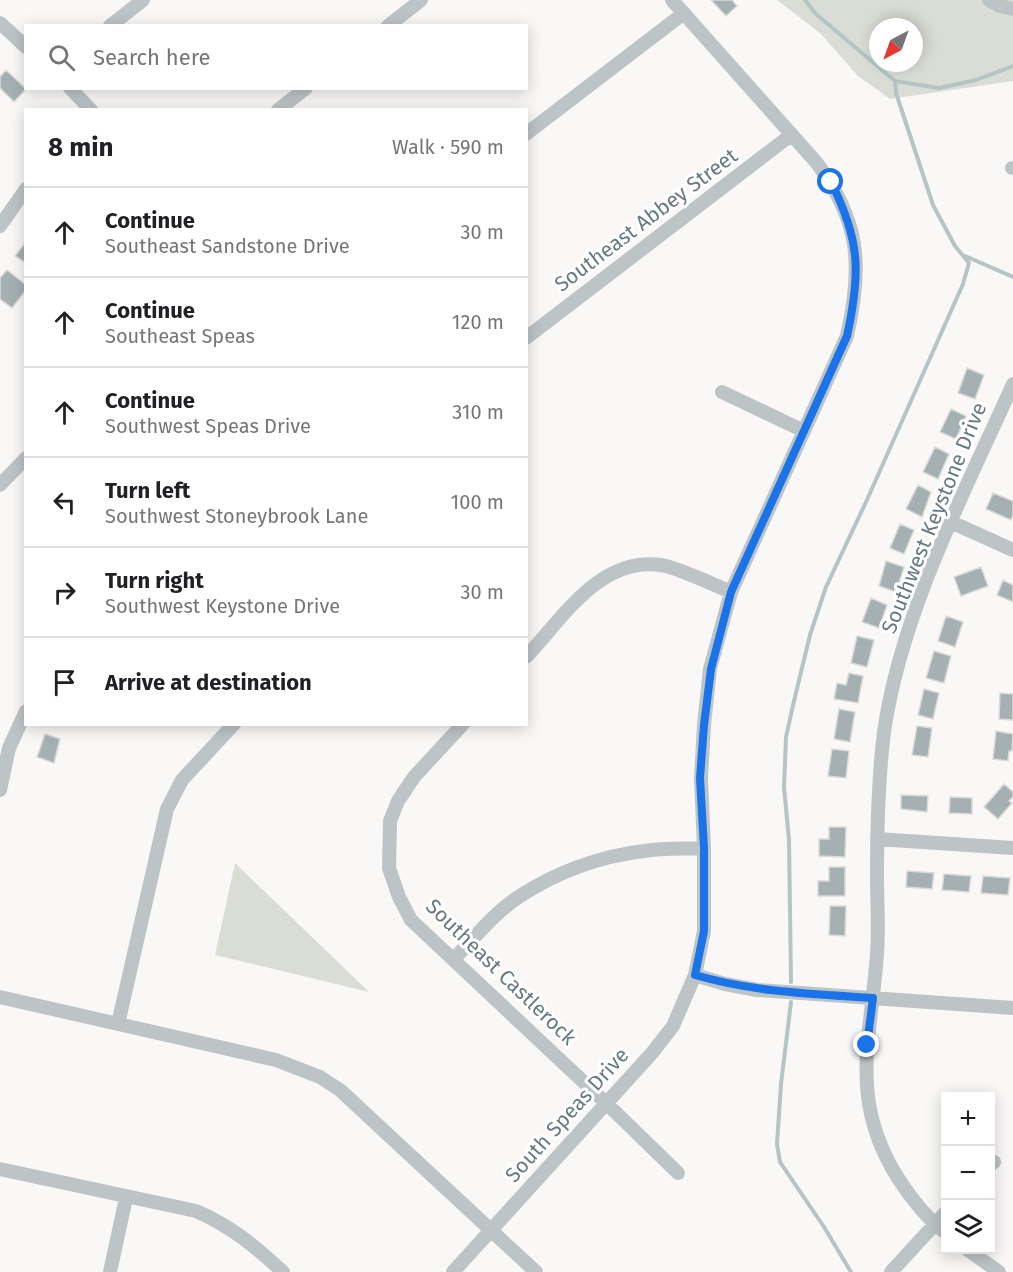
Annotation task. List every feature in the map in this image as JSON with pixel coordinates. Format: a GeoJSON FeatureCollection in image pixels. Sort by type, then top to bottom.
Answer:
{"type":"FeatureCollection","features":[{"type":"Feature","properties":{"kind":"street"},"geometry":{"type":"LineString","coordinates":[[113,24],[143,0]]}},
{"type":"Feature","properties":{"kind":"street"},"geometry":{"type":"LineString","coordinates":[[391,24],[421,0]]}},
{"type":"Feature","properties":{"kind":"street","name":"South Speas Drive"},"geometry":{"type":"LineString","coordinates":[[453,1272],[652,1053],[673,1026],[695,975],[704,931],[704,848],[700,778],[711,669],[731,592],[847,336],[854,305],[857,280],[856,257],[844,207],[831,182],[816,162],[672,0]]}},
{"type":"Feature","properties":{"kind":"street"},"geometry":{"type":"LineString","coordinates":[[989,0],[1013,9]]}},
{"type":"Feature","properties":{"kind":"street"},"geometry":{"type":"LineString","coordinates":[[528,132],[684,13]]}},
{"type":"Feature","properties":{"kind":"street"},"geometry":{"type":"LineString","coordinates":[[0,23],[24,44]]}},
{"type":"Feature","properties":{"kind":"street"},"geometry":{"type":"LineString","coordinates":[[72,90],[89,108]]}},
{"type":"Feature","properties":{"kind":"street"},"geometry":{"type":"LineString","coordinates":[[281,108],[303,90]]}},
{"type":"Feature","properties":{"kind":"street","name":"Southeast Abbey Street"},"geometry":{"type":"LineString","coordinates":[[528,336],[791,135]]}},
{"type":"Feature","properties":{"kind":"street"},"geometry":{"type":"LineString","coordinates":[[0,226],[24,192]]}},
{"type":"Feature","properties":{"kind":"street","name":"Southwest Keystone Drive"},"geometry":{"type":"LineString","coordinates":[[940,1228],[909,1194],[891,1166],[877,1136],[870,1110],[866,1077],[867,1045],[878,952],[878,789],[884,730],[900,659],[926,582],[1013,384]]}},
{"type":"Feature","properties":{"kind":"street"},"geometry":{"type":"LineString","coordinates":[[722,392],[804,431]]}},
{"type":"Feature","properties":{"kind":"street"},"geometry":{"type":"LineString","coordinates":[[0,485],[24,460]]}},
{"type":"Feature","properties":{"kind":"street"},"geometry":{"type":"LineString","coordinates":[[951,522],[1013,550]]}},
{"type":"Feature","properties":{"kind":"street"},"geometry":{"type":"LineString","coordinates":[[528,655],[590,588],[613,572],[638,564],[664,565],[731,592]]}},
{"type":"Feature","properties":{"kind":"street"},"geometry":{"type":"LineString","coordinates":[[0,790],[9,748],[24,715]]}},
{"type":"Feature","properties":{"kind":"street"},"geometry":{"type":"LineString","coordinates":[[118,1023],[167,809],[182,780],[232,726]]}},
{"type":"Feature","properties":{"kind":"street","name":"Southeast Castlerock"},"geometry":{"type":"LineString","coordinates":[[461,726],[414,777],[398,801],[390,821],[389,868],[399,897],[411,920],[606,1102],[678,1173]]}},
{"type":"Feature","properties":{"kind":"street"},"geometry":{"type":"LineString","coordinates":[[877,839],[1013,848]]}},
{"type":"Feature","properties":{"kind":"street"},"geometry":{"type":"LineString","coordinates":[[454,959],[490,921],[519,896],[556,877],[618,855],[647,850],[704,848]]}},
{"type":"Feature","properties":{"kind":"street"},"geometry":{"type":"LineString","coordinates":[[695,975],[757,990],[1013,1008]]}},
{"type":"Feature","properties":{"kind":"street"},"geometry":{"type":"LineString","coordinates":[[0,997],[276,1060],[320,1077],[340,1090],[536,1272]]}},
{"type":"Feature","properties":{"kind":"street"},"geometry":{"type":"LineString","coordinates":[[0,1169],[126,1198],[196,1211],[218,1221],[253,1244],[283,1272]]}},
{"type":"Feature","properties":{"kind":"street"},"geometry":{"type":"LineString","coordinates":[[110,1272],[126,1198]]}},
{"type":"Feature","properties":{"kind":"street"},"geometry":{"type":"LineString","coordinates":[[891,1272],[940,1228]]}},
{"type":"Feature","properties":{"kind":"street"},"geometry":{"type":"LineString","coordinates":[[974,1254],[999,1272]]}},
{"type":"Feature","properties":{"kind":"shaded area"},"geometry":{"type":"Polygon","coordinates":[[[777,0],[1013,0],[1013,81],[890,99],[858,76],[821,34],[777,0]]]}},
{"type":"Feature","properties":{"kind":"shaded area"},"geometry":{"type":"Polygon","coordinates":[[[235,863],[369,992],[215,955],[235,863]]]}},
{"type":"Feature","properties":{"kind":"building"},"geometry":{"type":"Polygon","coordinates":[[[711,0],[732,0],[737,6],[726,16],[711,0]]]}},
{"type":"Feature","properties":{"kind":"building"},"geometry":{"type":"Polygon","coordinates":[[[6,70],[24,87],[25,90],[14,102],[0,88],[0,77],[6,70]]]}},
{"type":"Feature","properties":{"kind":"building"},"geometry":{"type":"Polygon","coordinates":[[[24,245],[24,262],[15,256],[24,245]]]}},
{"type":"Feature","properties":{"kind":"building"},"geometry":{"type":"Polygon","coordinates":[[[7,270],[24,283],[24,293],[12,308],[0,299],[0,278],[7,270]]]}},
{"type":"Feature","properties":{"kind":"building"},"geometry":{"type":"Polygon","coordinates":[[[967,368],[984,375],[975,399],[958,393],[967,368]]]}},
{"type":"Feature","properties":{"kind":"building"},"geometry":{"type":"Polygon","coordinates":[[[951,409],[966,416],[956,439],[940,432],[951,409]]]}},
{"type":"Feature","properties":{"kind":"building"},"geometry":{"type":"Polygon","coordinates":[[[935,447],[949,454],[938,479],[923,472],[935,447]]]}},
{"type":"Feature","properties":{"kind":"building"},"geometry":{"type":"Polygon","coordinates":[[[918,485],[931,492],[922,517],[906,509],[918,485]]]}},
{"type":"Feature","properties":{"kind":"building"},"geometry":{"type":"Polygon","coordinates":[[[993,493],[1013,501],[1011,520],[986,509],[993,493]]]}},
{"type":"Feature","properties":{"kind":"building"},"geometry":{"type":"Polygon","coordinates":[[[900,524],[914,530],[904,554],[890,548],[900,524]]]}},
{"type":"Feature","properties":{"kind":"building"},"geometry":{"type":"Polygon","coordinates":[[[886,561],[904,567],[896,592],[879,586],[886,561]]]}},
{"type":"Feature","properties":{"kind":"building"},"geometry":{"type":"Polygon","coordinates":[[[981,567],[988,586],[961,596],[954,577],[981,567]]]}},
{"type":"Feature","properties":{"kind":"building"},"geometry":{"type":"Polygon","coordinates":[[[1003,580],[1013,585],[1013,602],[997,595],[1003,580]]]}},
{"type":"Feature","properties":{"kind":"building"},"geometry":{"type":"Polygon","coordinates":[[[871,598],[887,605],[879,628],[862,622],[871,598]]]}},
{"type":"Feature","properties":{"kind":"building"},"geometry":{"type":"Polygon","coordinates":[[[946,616],[963,622],[955,647],[938,641],[946,616]]]}},
{"type":"Feature","properties":{"kind":"building"},"geometry":{"type":"Polygon","coordinates":[[[857,636],[874,640],[867,667],[851,663],[857,636]]]}},
{"type":"Feature","properties":{"kind":"building"},"geometry":{"type":"Polygon","coordinates":[[[934,651],[951,656],[944,683],[926,678],[934,651]]]}},
{"type":"Feature","properties":{"kind":"building"},"geometry":{"type":"Polygon","coordinates":[[[849,673],[863,676],[858,703],[834,699],[837,683],[846,685],[849,673]]]}},
{"type":"Feature","properties":{"kind":"building"},"geometry":{"type":"Polygon","coordinates":[[[924,689],[939,693],[933,719],[918,715],[924,689]]]}},
{"type":"Feature","properties":{"kind":"building"},"geometry":{"type":"Polygon","coordinates":[[[1000,693],[1013,694],[1013,720],[999,719],[1000,693]]]}},
{"type":"Feature","properties":{"kind":"building"},"geometry":{"type":"Polygon","coordinates":[[[839,709],[855,712],[850,742],[834,739],[839,709]]]}},
{"type":"Feature","properties":{"kind":"building"},"geometry":{"type":"Polygon","coordinates":[[[917,726],[932,728],[928,757],[912,755],[917,726]]]}},
{"type":"Feature","properties":{"kind":"building"},"geometry":{"type":"Polygon","coordinates":[[[996,731],[1013,734],[1012,751],[1009,751],[1008,761],[993,759],[996,731]]]}},
{"type":"Feature","properties":{"kind":"building"},"geometry":{"type":"Polygon","coordinates":[[[45,734],[60,739],[54,763],[37,757],[45,734]]]}},
{"type":"Feature","properties":{"kind":"building"},"geometry":{"type":"Polygon","coordinates":[[[832,749],[849,751],[846,778],[828,776],[832,749]]]}},
{"type":"Feature","properties":{"kind":"building"},"geometry":{"type":"Polygon","coordinates":[[[1004,784],[1013,792],[1013,797],[1009,801],[1012,803],[998,819],[984,807],[1004,784]]]}},
{"type":"Feature","properties":{"kind":"building"},"geometry":{"type":"Polygon","coordinates":[[[901,795],[928,796],[927,812],[901,809],[901,795]]]}},
{"type":"Feature","properties":{"kind":"building"},"geometry":{"type":"Polygon","coordinates":[[[950,797],[972,798],[972,814],[949,813],[950,797]]]}},
{"type":"Feature","properties":{"kind":"building"},"geometry":{"type":"Polygon","coordinates":[[[829,827],[846,827],[845,857],[819,856],[819,839],[829,839],[829,827]]]}},
{"type":"Feature","properties":{"kind":"building"},"geometry":{"type":"Polygon","coordinates":[[[829,867],[845,867],[845,896],[818,896],[818,881],[829,881],[829,867]]]}},
{"type":"Feature","properties":{"kind":"building"},"geometry":{"type":"Polygon","coordinates":[[[907,871],[934,873],[932,889],[906,887],[907,871]]]}},
{"type":"Feature","properties":{"kind":"building"},"geometry":{"type":"Polygon","coordinates":[[[944,874],[971,876],[969,892],[942,890],[944,874]]]}},
{"type":"Feature","properties":{"kind":"building"},"geometry":{"type":"Polygon","coordinates":[[[983,876],[1010,878],[1008,895],[981,893],[983,876]]]}},
{"type":"Feature","properties":{"kind":"building"},"geometry":{"type":"Polygon","coordinates":[[[830,906],[846,906],[845,936],[829,935],[830,906]]]}},
{"type":"Feature","properties":{"kind":"waterway"},"geometry":{"type":"LineString","coordinates":[[805,0],[816,14],[895,81],[939,88],[976,80],[1013,66]]}},
{"type":"Feature","properties":{"kind":"waterway"},"geometry":{"type":"LineString","coordinates":[[791,982],[789,840],[784,787],[786,737],[810,635],[826,587],[963,284],[969,263],[955,246],[933,205],[896,93],[895,81]]}},
{"type":"Feature","properties":{"kind":"waterway"},"geometry":{"type":"LineString","coordinates":[[965,256],[1013,277]]}},
{"type":"Feature","properties":{"kind":"waterway"},"geometry":{"type":"LineString","coordinates":[[791,1002],[781,1084],[777,1144],[780,1162],[851,1272]]}},
{"type":"Feature","properties":{"kind":"route"},"geometry":{"type":"LineString","coordinates":[[831,182],[844,207],[856,257],[857,280],[854,305],[847,336],[731,592],[711,669],[700,778],[704,848],[704,931],[695,975],[757,990],[873,998],[867,1045]]}}]}
